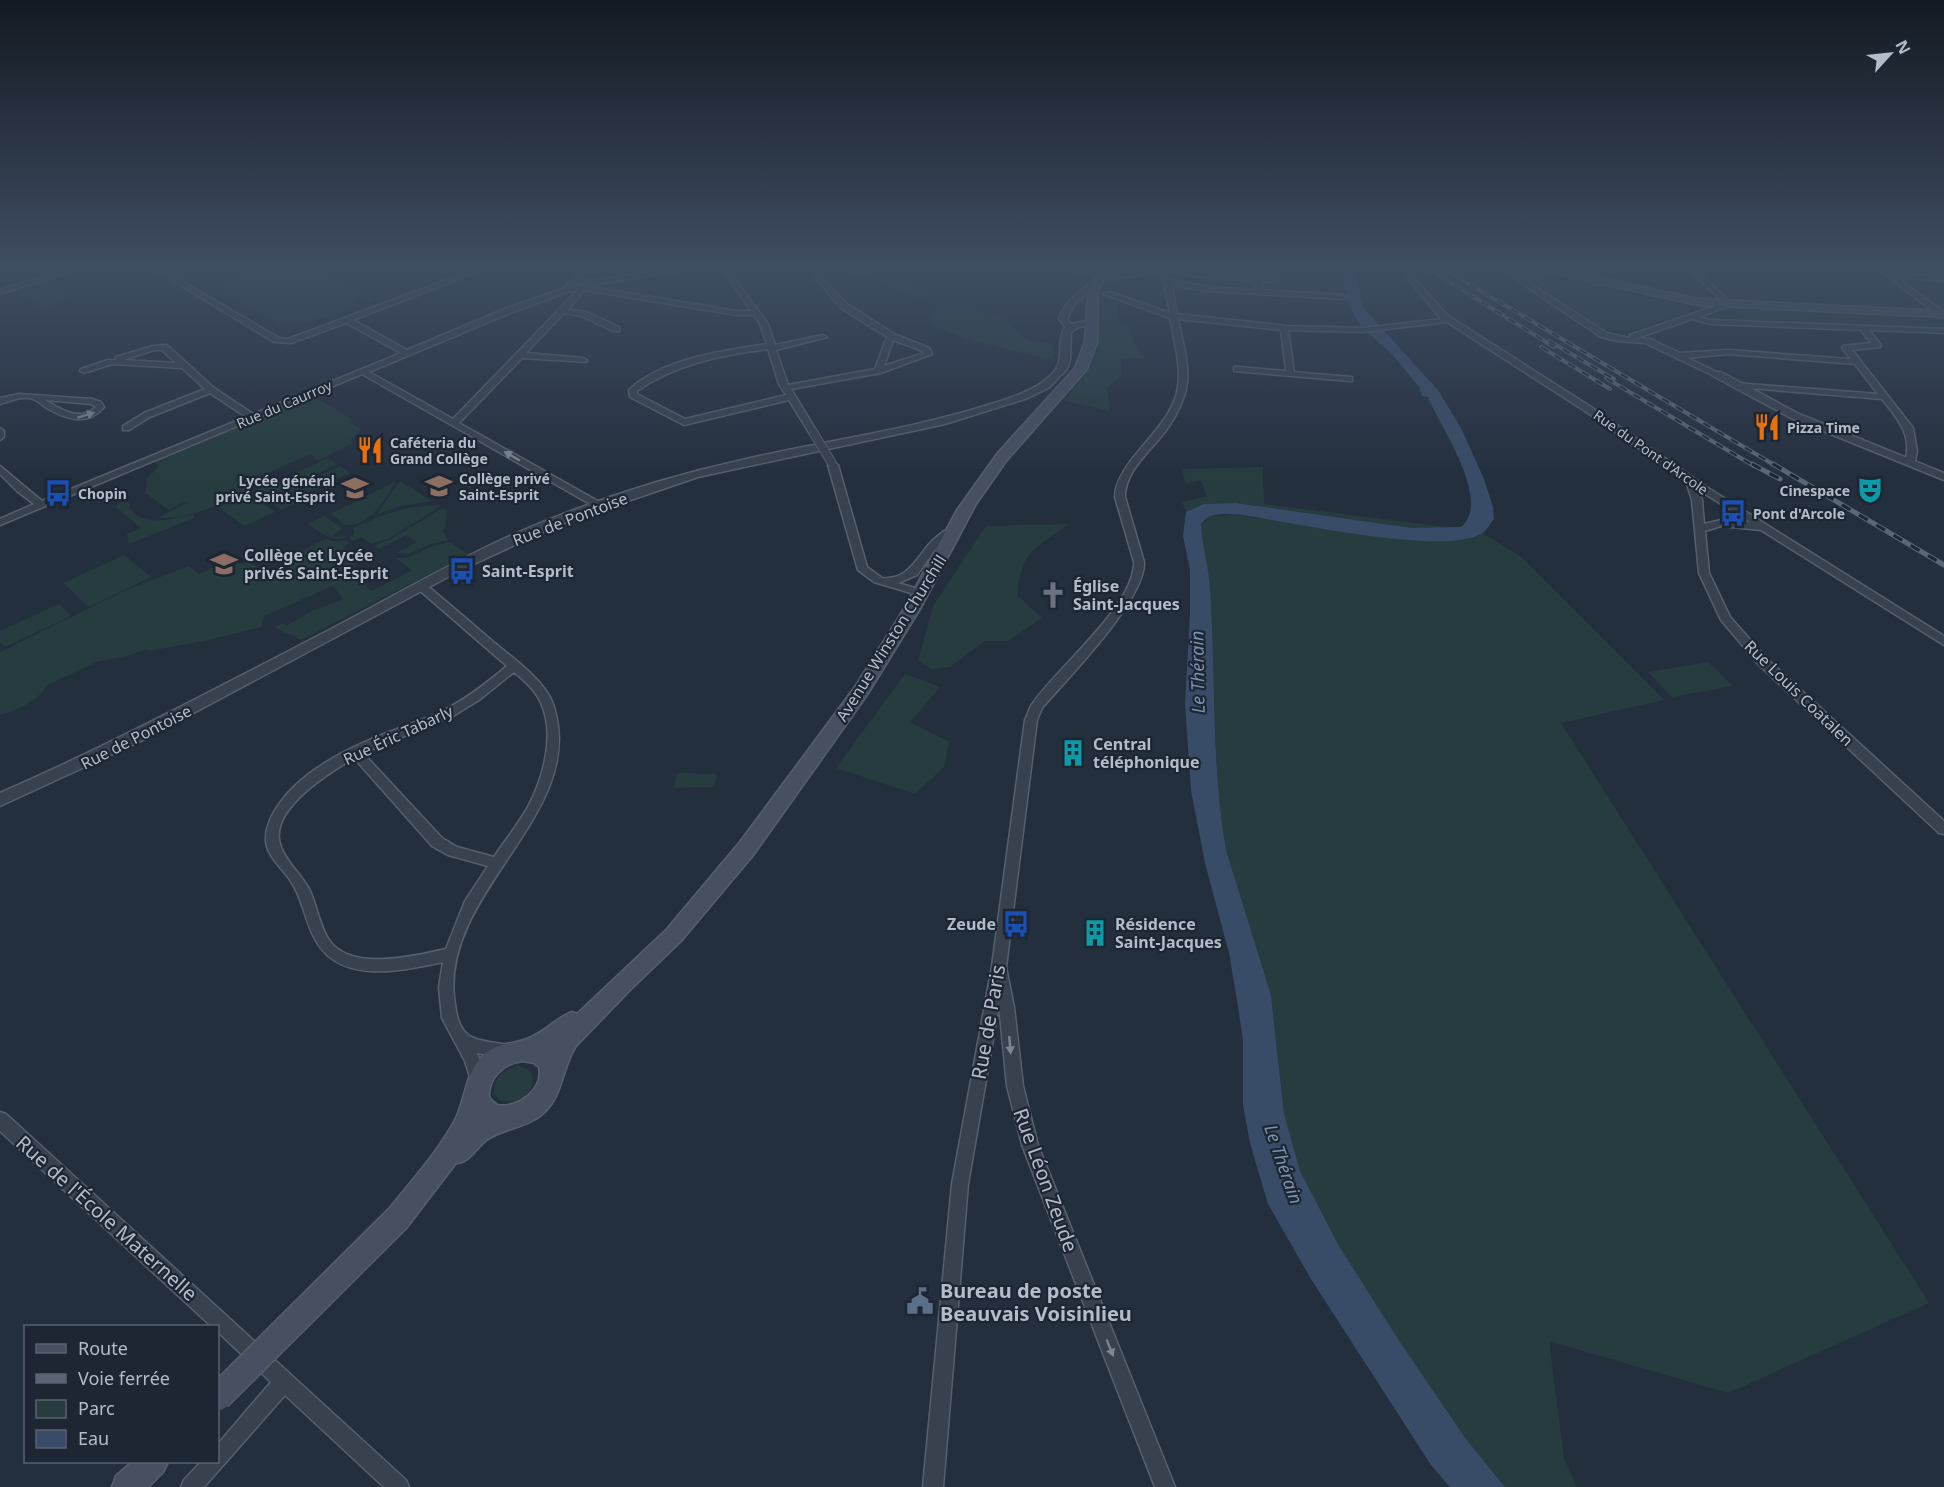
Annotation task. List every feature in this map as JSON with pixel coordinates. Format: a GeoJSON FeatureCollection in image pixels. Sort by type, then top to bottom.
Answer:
{"type":"FeatureCollection","features":[{"type":"Feature","properties":{"kind":"main road","name":"Avenue Winston Churchill"},"geometry":{"type":"LineString","coordinates":[[552,1078],[563,1046],[621,984],[669,940],[705,900],[747,848],[848,710],[947,533],[1002,457],[1078,374],[1089,350],[1090,337]]}},
{"type":"Feature","properties":{"kind":"main road","name":"Avenue Winston Churchill"},"geometry":{"type":"LineString","coordinates":[[915,591],[969,504]]}},
{"type":"Feature","properties":{"kind":"main road","name":"Avenue Winston Churchill"},"geometry":{"type":"LineString","coordinates":[[522,1050],[558,1033],[621,984]]}},
{"type":"Feature","properties":{"kind":"main road"},"geometry":{"type":"LineString","coordinates":[[219,1396],[398,1218],[431,1185],[471,1138],[501,1118],[521,1114],[536,1105],[547,1092],[552,1078],[548,1060],[540,1053],[522,1050],[491,1065],[478,1090],[471,1113],[458,1136],[398,1218]]}},
{"type":"Feature","properties":{"kind":"main road"},"geometry":{"type":"LineString","coordinates":[[478,1090],[483,1110],[501,1118]]}},
{"type":"Feature","properties":{"kind":"main road"},"geometry":{"type":"LineString","coordinates":[[128,1486],[151,1463]]}},
{"type":"Feature","properties":{"kind":"street"},"geometry":{"type":"LineString","coordinates":[[274,337],[280,341],[301,337]]}},
{"type":"Feature","properties":{"kind":"street"},"geometry":{"type":"LineString","coordinates":[[378,337],[407,353]]}},
{"type":"Feature","properties":{"kind":"street","name":"Rue du Caurroy"},"geometry":{"type":"LineString","coordinates":[[0,522],[445,337]]}},
{"type":"Feature","properties":{"kind":"street"},"geometry":{"type":"LineString","coordinates":[[454,423],[537,337]]}},
{"type":"Feature","properties":{"kind":"street"},"geometry":{"type":"LineString","coordinates":[[768,337],[784,388],[833,465],[859,564],[868,574],[883,582],[915,591]]}},
{"type":"Feature","properties":{"kind":"street"},"geometry":{"type":"LineString","coordinates":[[790,397],[684,422],[633,395],[632,392],[640,385],[696,360],[729,351],[773,347],[821,337]]}},
{"type":"Feature","properties":{"kind":"street"},"geometry":{"type":"LineString","coordinates":[[878,371],[890,337]]}},
{"type":"Feature","properties":{"kind":"street"},"geometry":{"type":"LineString","coordinates":[[784,388],[878,371],[928,354],[926,350],[894,337]]}},
{"type":"Feature","properties":{"kind":"street","name":"Rue de Pontoise"},"geometry":{"type":"LineString","coordinates":[[0,800],[108,752],[421,586],[537,529],[715,469],[947,419],[1017,399],[1047,384],[1061,371],[1065,361],[1064,337]]}},
{"type":"Feature","properties":{"kind":"street","name":"Rue de Paris"},"geometry":{"type":"LineString","coordinates":[[933,1487],[959,1193],[969,1124],[999,966],[1031,720],[1037,706],[1130,591],[1137,579],[1139,566],[1120,497],[1120,489],[1129,469],[1167,423],[1181,393],[1183,369],[1178,337]]}},
{"type":"Feature","properties":{"kind":"street"},"geometry":{"type":"LineString","coordinates":[[1285,337],[1290,374]]}},
{"type":"Feature","properties":{"kind":"street","name":"Rue du Pont d'Arcole"},"geometry":{"type":"LineString","coordinates":[[1475,337],[1588,409],[1690,480],[1944,641]]}},
{"type":"Feature","properties":{"kind":"street"},"geometry":{"type":"LineString","coordinates":[[1609,337],[1651,342],[1681,355],[1728,352],[1857,362]]}},
{"type":"Feature","properties":{"kind":"street"},"geometry":{"type":"LineString","coordinates":[[1626,339],[1631,337]]}},
{"type":"Feature","properties":{"kind":"street"},"geometry":{"type":"LineString","coordinates":[[1652,337],[1795,416],[1910,460],[1944,477]]}},
{"type":"Feature","properties":{"kind":"street"},"geometry":{"type":"LineString","coordinates":[[1871,337],[1877,345],[1846,348],[1910,430],[1912,447],[1910,460]]}},
{"type":"Feature","properties":{"kind":"street"},"geometry":{"type":"LineString","coordinates":[[84,371],[160,347],[165,348],[211,390],[252,417]]}},
{"type":"Feature","properties":{"kind":"street"},"geometry":{"type":"LineString","coordinates":[[520,355],[583,360]]}},
{"type":"Feature","properties":{"kind":"street"},"geometry":{"type":"LineString","coordinates":[[111,362],[184,366]]}},
{"type":"Feature","properties":{"kind":"street"},"geometry":{"type":"LineString","coordinates":[[1237,369],[1349,379]]}},
{"type":"Feature","properties":{"kind":"street"},"geometry":{"type":"LineString","coordinates":[[362,371],[600,506]]}},
{"type":"Feature","properties":{"kind":"street"},"geometry":{"type":"LineString","coordinates":[[1736,385],[1886,397]]}},
{"type":"Feature","properties":{"kind":"street"},"geometry":{"type":"LineString","coordinates":[[126,428],[147,415],[211,390]]}},
{"type":"Feature","properties":{"kind":"street"},"geometry":{"type":"LineString","coordinates":[[0,401],[19,396],[34,396],[92,402],[100,407],[90,415],[69,417],[34,396]]}},
{"type":"Feature","properties":{"kind":"street"},"geometry":{"type":"LineString","coordinates":[[0,430],[0,437]]}},
{"type":"Feature","properties":{"kind":"street"},"geometry":{"type":"LineString","coordinates":[[1896,455],[1912,447]]}},
{"type":"Feature","properties":{"kind":"street"},"geometry":{"type":"LineString","coordinates":[[0,469],[20,489],[41,505]]}},
{"type":"Feature","properties":{"kind":"street","name":"Rue Louis Coatalen"},"geometry":{"type":"LineString","coordinates":[[1690,480],[1695,493],[1704,573],[1712,596],[1734,629],[1763,662],[1944,829]]}},
{"type":"Feature","properties":{"kind":"street"},"geometry":{"type":"LineString","coordinates":[[1700,530],[1709,525],[1722,523],[1766,529]]}},
{"type":"Feature","properties":{"kind":"street"},"geometry":{"type":"LineString","coordinates":[[883,582],[901,580],[913,574],[932,548],[947,533]]}},
{"type":"Feature","properties":{"kind":"street"},"geometry":{"type":"LineString","coordinates":[[421,586],[536,684],[544,697],[553,729],[549,772],[536,804],[470,905],[451,954],[446,987],[447,1009],[452,1025],[472,1059],[478,1090]]}},
{"type":"Feature","properties":{"kind":"street","name":"Rue Éric Tabarly"},"geometry":{"type":"LineString","coordinates":[[451,954],[385,966],[357,963],[336,955],[320,941],[301,886],[274,849],[273,827],[285,805],[314,778],[387,737],[448,713],[478,695],[515,665]]}},
{"type":"Feature","properties":{"kind":"street"},"geometry":{"type":"LineString","coordinates":[[356,753],[437,842],[453,851],[497,863]]}},
{"type":"Feature","properties":{"kind":"street","name":"Rue Léon Zeude"},"geometry":{"type":"LineString","coordinates":[[999,966],[1005,992],[1013,1078],[1025,1128],[1038,1168],[1165,1487]]}},
{"type":"Feature","properties":{"kind":"street"},"geometry":{"type":"LineString","coordinates":[[459,1037],[487,1049],[522,1050]]}},
{"type":"Feature","properties":{"kind":"street","name":"Rue de l'École Maternelle"},"geometry":{"type":"LineString","coordinates":[[0,1120],[399,1487]]}},
{"type":"Feature","properties":{"kind":"street"},"geometry":{"type":"LineString","coordinates":[[219,1457],[284,1381]]}},
{"type":"Feature","properties":{"kind":"street"},"geometry":{"type":"LineString","coordinates":[[190,1487],[212,1463]]}},
{"type":"Feature","properties":{"kind":"green space"},"geometry":{"type":"Polygon","coordinates":[[[964,337],[1024,337],[1027,340],[1055,345],[1052,359],[964,337]]]}},
{"type":"Feature","properties":{"kind":"green space"},"geometry":{"type":"Polygon","coordinates":[[[1097,337],[1133,337],[1137,349],[1146,358],[1121,358],[1122,376],[1107,387],[1110,411],[1064,401],[1091,367],[1097,337]]]}},
{"type":"Feature","properties":{"kind":"green space"},"geometry":{"type":"Polygon","coordinates":[[[313,396],[353,420],[350,422],[361,430],[350,441],[354,443],[319,460],[310,454],[242,485],[250,491],[218,505],[179,517],[159,517],[189,502],[183,502],[169,510],[145,493],[147,479],[159,466],[154,461],[313,396]]]}},
{"type":"Feature","properties":{"kind":"green space"},"geometry":{"type":"Polygon","coordinates":[[[328,458],[338,464],[297,483],[287,477],[328,458]]]}},
{"type":"Feature","properties":{"kind":"green space"},"geometry":{"type":"Polygon","coordinates":[[[340,466],[350,473],[309,492],[299,485],[340,466]]]}},
{"type":"Feature","properties":{"kind":"green space"},"geometry":{"type":"Polygon","coordinates":[[[1263,467],[1264,504],[1454,528],[1412,528],[1236,503],[1204,504],[1186,512],[1182,502],[1207,496],[1201,481],[1185,483],[1182,469],[1263,467]]]}},
{"type":"Feature","properties":{"kind":"green space"},"geometry":{"type":"Polygon","coordinates":[[[283,478],[310,496],[281,510],[254,491],[283,478]]]}},
{"type":"Feature","properties":{"kind":"green space"},"geometry":{"type":"Polygon","coordinates":[[[400,481],[432,501],[401,506],[377,514],[400,481]]]}},
{"type":"Feature","properties":{"kind":"green space"},"geometry":{"type":"Polygon","coordinates":[[[395,482],[382,504],[362,522],[346,525],[331,514],[395,482]]]}},
{"type":"Feature","properties":{"kind":"green space"},"geometry":{"type":"Polygon","coordinates":[[[248,493],[275,512],[244,526],[218,507],[248,493]]]}},
{"type":"Feature","properties":{"kind":"green space"},"geometry":{"type":"Polygon","coordinates":[[[129,502],[129,508],[136,514],[151,520],[194,514],[194,518],[129,544],[127,534],[141,528],[116,507],[119,503],[129,502]]]}},
{"type":"Feature","properties":{"kind":"green space"},"geometry":{"type":"Polygon","coordinates":[[[434,505],[441,506],[388,539],[371,544],[361,537],[353,541],[349,539],[355,533],[353,528],[373,519],[392,512],[434,505]]]}},
{"type":"Feature","properties":{"kind":"green space"},"geometry":{"type":"Polygon","coordinates":[[[443,508],[447,511],[445,529],[442,530],[448,540],[431,544],[409,554],[396,553],[417,542],[406,535],[379,549],[374,546],[389,540],[443,508]]]}},
{"type":"Feature","properties":{"kind":"green space"},"geometry":{"type":"Polygon","coordinates":[[[1235,515],[1399,539],[1433,541],[1461,539],[1482,533],[1520,556],[1664,700],[1561,723],[1929,1303],[1728,1393],[1549,1341],[1564,1458],[1577,1487],[1505,1487],[1466,1439],[1400,1342],[1339,1246],[1300,1171],[1284,1114],[1271,995],[1226,850],[1218,785],[1210,588],[1201,524],[1212,516],[1235,515]]]}},
{"type":"Feature","properties":{"kind":"green space"},"geometry":{"type":"Polygon","coordinates":[[[324,516],[342,528],[332,537],[347,536],[332,538],[307,524],[324,516]]]}},
{"type":"Feature","properties":{"kind":"green space"},"geometry":{"type":"Polygon","coordinates":[[[1068,524],[1032,552],[1022,568],[1017,595],[1042,618],[1008,641],[985,641],[950,667],[931,669],[918,661],[933,606],[986,526],[1068,524]]]}},
{"type":"Feature","properties":{"kind":"green space"},"geometry":{"type":"Polygon","coordinates":[[[326,539],[335,542],[345,540],[349,543],[343,547],[361,558],[369,557],[346,569],[368,584],[365,586],[372,591],[412,570],[395,558],[406,558],[430,547],[450,542],[468,554],[301,640],[274,627],[284,623],[286,626],[312,611],[343,599],[333,586],[264,616],[261,627],[204,641],[149,651],[146,649],[131,655],[96,662],[46,686],[26,705],[0,715],[0,652],[126,590],[189,566],[199,574],[232,558],[240,564],[250,562],[274,577],[290,568],[262,549],[263,547],[269,545],[286,558],[326,539]]]}},
{"type":"Feature","properties":{"kind":"green space"},"geometry":{"type":"Polygon","coordinates":[[[124,555],[151,577],[89,607],[63,583],[124,555]]]}},
{"type":"Feature","properties":{"kind":"green space"},"geometry":{"type":"Polygon","coordinates":[[[59,604],[71,616],[5,647],[0,642],[0,631],[59,604]]]}},
{"type":"Feature","properties":{"kind":"green space"},"geometry":{"type":"Polygon","coordinates":[[[1708,662],[1733,686],[1672,697],[1648,672],[1708,662]]]}},
{"type":"Feature","properties":{"kind":"green space"},"geometry":{"type":"Polygon","coordinates":[[[905,674],[940,687],[910,722],[949,742],[944,767],[915,794],[836,768],[905,674]]]}},
{"type":"Feature","properties":{"kind":"green space"},"geometry":{"type":"Polygon","coordinates":[[[677,773],[717,774],[714,787],[674,788],[677,773]]]}},
{"type":"Feature","properties":{"kind":"green space"},"geometry":{"type":"Polygon","coordinates":[[[519,1066],[531,1071],[533,1078],[529,1091],[525,1096],[513,1101],[499,1100],[494,1093],[495,1083],[504,1071],[519,1066]]]}},
{"type":"Feature","properties":{"kind":"water","name":"Le Thérain"},"geometry":{"type":"Polygon","coordinates":[[[1373,337],[1390,337],[1438,390],[1461,428],[1484,479],[1493,507],[1494,519],[1479,535],[1461,540],[1437,541],[1377,537],[1233,514],[1211,516],[1201,524],[1210,588],[1216,752],[1221,818],[1226,850],[1271,995],[1284,1114],[1300,1171],[1339,1246],[1400,1342],[1466,1439],[1505,1487],[1450,1487],[1431,1465],[1311,1279],[1268,1204],[1250,1143],[1243,1105],[1243,1040],[1229,953],[1205,863],[1191,790],[1185,704],[1190,614],[1190,570],[1183,536],[1186,512],[1204,504],[1236,503],[1412,528],[1461,527],[1469,515],[1471,500],[1468,482],[1452,444],[1428,397],[1422,396],[1419,387],[1391,353],[1373,337]]]}},
{"type":"Feature","properties":{"kind":"railway"},"geometry":{"type":"LineString","coordinates":[[1539,337],[1554,347]]}},
{"type":"Feature","properties":{"kind":"railway"},"geometry":{"type":"LineString","coordinates":[[1559,337],[1776,466]]}},
{"type":"Feature","properties":{"kind":"railway"},"geometry":{"type":"LineString","coordinates":[[1549,341],[1614,379]]}},
{"type":"Feature","properties":{"kind":"railway"},"geometry":{"type":"LineString","coordinates":[[1541,347],[1610,389]]}},
{"type":"Feature","properties":{"kind":"railway"},"geometry":{"type":"LineString","coordinates":[[1606,378],[1754,466]]}},
{"type":"Feature","properties":{"kind":"railway"},"geometry":{"type":"LineString","coordinates":[[1752,464],[1780,479]]}},
{"type":"Feature","properties":{"kind":"railway"},"geometry":{"type":"LineString","coordinates":[[1773,464],[1944,565]]}},
{"type":"Feature","properties":{"kind":"place","name":"Pizza Time"},"geometry":{"type":"Point","coordinates":[1767,427]}},
{"type":"Feature","properties":{"kind":"place","name":"Caféteria du Grand Collège"},"geometry":{"type":"Point","coordinates":[370,450]}},
{"type":"Feature","properties":{"kind":"place","name":"Collège privé Saint-Esprit"},"geometry":{"type":"Point","coordinates":[439,486]}},
{"type":"Feature","properties":{"kind":"place","name":"Lycée général privé Saint-Esprit"},"geometry":{"type":"Point","coordinates":[355,488]}},
{"type":"Feature","properties":{"kind":"place","name":"Cinespace"},"geometry":{"type":"Point","coordinates":[1870,490]}},
{"type":"Feature","properties":{"kind":"place","name":"Chopin"},"geometry":{"type":"Point","coordinates":[58,493]}},
{"type":"Feature","properties":{"kind":"place","name":"Pont d'Arcole"},"geometry":{"type":"Point","coordinates":[1733,513]}},
{"type":"Feature","properties":{"kind":"place","name":"Collège et Lycée privés Saint-Esprit"},"geometry":{"type":"Point","coordinates":[224,564]}},
{"type":"Feature","properties":{"kind":"place","name":"Saint-Esprit"},"geometry":{"type":"Point","coordinates":[462,571]}},
{"type":"Feature","properties":{"kind":"place","name":"Église Saint-Jacques"},"geometry":{"type":"Point","coordinates":[1053,595]}},
{"type":"Feature","properties":{"kind":"place","name":"Central téléphonique"},"geometry":{"type":"Point","coordinates":[1073,753]}},
{"type":"Feature","properties":{"kind":"place","name":"Zeude"},"geometry":{"type":"Point","coordinates":[1016,924]}},
{"type":"Feature","properties":{"kind":"place","name":"Résidence Saint-Jacques"},"geometry":{"type":"Point","coordinates":[1095,933]}},
{"type":"Feature","properties":{"kind":"place","name":"Bureau de poste Beauvais Voisinlieu"},"geometry":{"type":"Point","coordinates":[920,1301]}}]}
